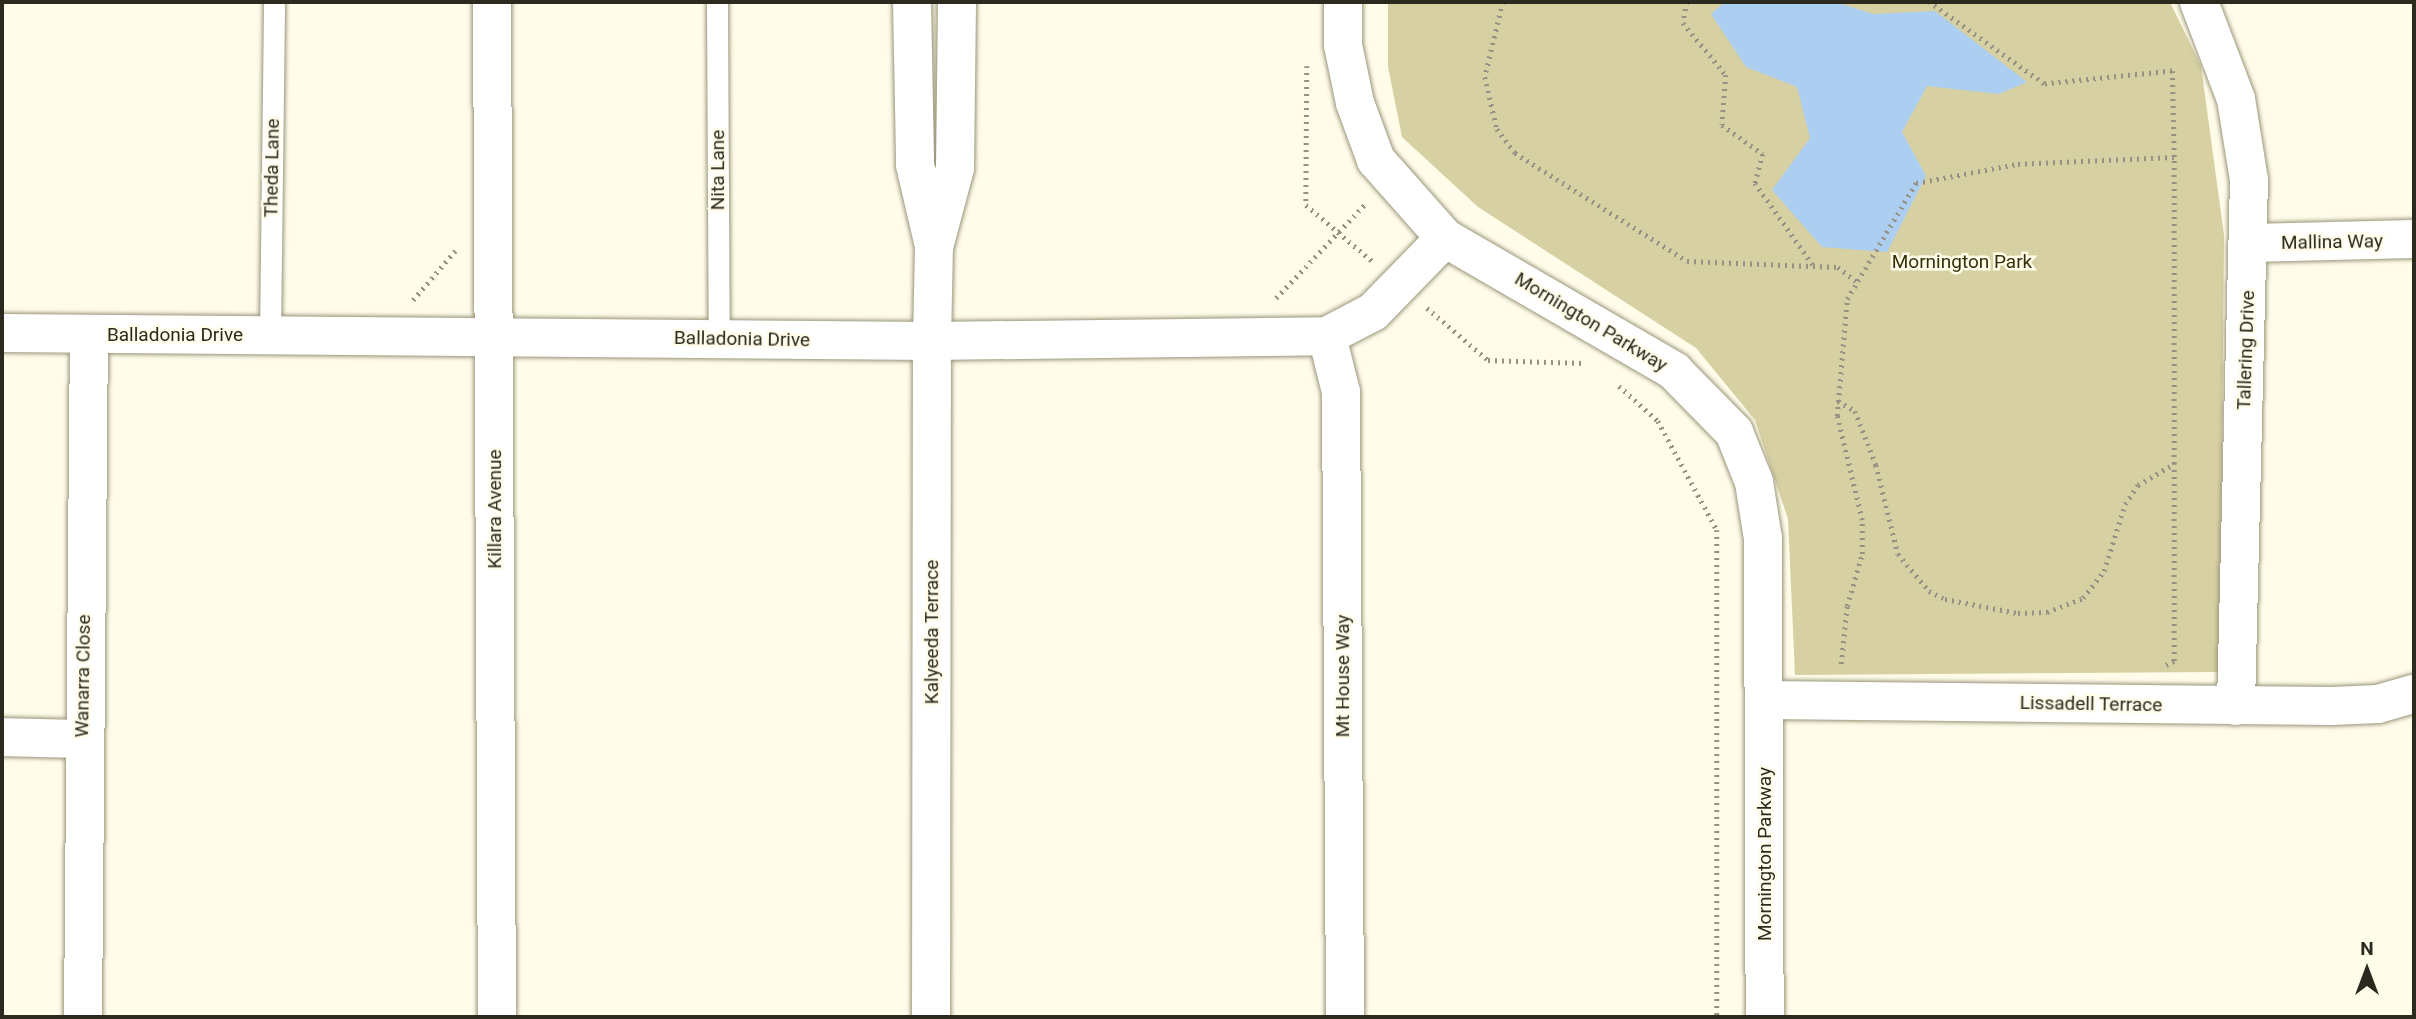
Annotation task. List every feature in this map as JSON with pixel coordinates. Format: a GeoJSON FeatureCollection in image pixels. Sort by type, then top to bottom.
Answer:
{"type":"FeatureCollection","features":[{"type":"Feature","properties":{"kind":"street","name":"Killara Avenue"},"geometry":{"type":"LineString","coordinates":[[492,2],[497,1017]]}},
{"type":"Feature","properties":{"kind":"street","name":"Kalyeeda Terrace"},"geometry":{"type":"LineString","coordinates":[[912,2],[915,165],[934,247]]}},
{"type":"Feature","properties":{"kind":"street","name":"Kalyeeda Terrace"},"geometry":{"type":"LineString","coordinates":[[932,1017],[934,247],[955,168],[957,2]]}},
{"type":"Feature","properties":{"kind":"street","name":"Mornington Parkway"},"geometry":{"type":"LineString","coordinates":[[1343,2],[1343,45],[1355,103],[1376,160],[1445,238],[1674,372],[1734,432],[1754,482],[1763,539],[1766,700],[1765,1017]]}},
{"type":"Feature","properties":{"kind":"street","name":"Tallering Drive"},"geometry":{"type":"LineString","coordinates":[[2199,2],[2236,99],[2249,180],[2236,706]]}},
{"type":"Feature","properties":{"kind":"street","name":"Balladonia Drive"},"geometry":{"type":"LineString","coordinates":[[2,333],[494,334],[932,341],[1327,336],[1354,325],[1402,287],[1445,238]]}},
{"type":"Feature","properties":{"kind":"street","name":"Mallina Way"},"geometry":{"type":"LineString","coordinates":[[2249,243],[2414,239]]}},
{"type":"Feature","properties":{"kind":"street","name":"Wanarra Close"},"geometry":{"type":"LineString","coordinates":[[83,1017],[82,739],[89,335]]}},
{"type":"Feature","properties":{"kind":"street","name":"Mt House Way"},"geometry":{"type":"LineString","coordinates":[[1327,336],[1342,403],[1345,1017]]}},
{"type":"Feature","properties":{"kind":"street","name":"Lissadell Terrace"},"geometry":{"type":"LineString","coordinates":[[1766,700],[1850,684],[2236,706],[2378,704],[2414,694]]}},
{"type":"Feature","properties":{"kind":"street"},"geometry":{"type":"LineString","coordinates":[[2,737],[82,739]]}},
{"type":"Feature","properties":{"kind":"lane","name":"Theda Lane"},"geometry":{"type":"LineString","coordinates":[[270,335],[274,2]]}},
{"type":"Feature","properties":{"kind":"lane","name":"Nita Lane"},"geometry":{"type":"LineString","coordinates":[[717,2],[719,338]]}},
{"type":"Feature","properties":{"kind":"path"},"geometry":{"type":"LineString","coordinates":[[1503,2],[1485,77],[1497,129],[1515,153],[1687,261],[1838,267],[1857,282]]}},
{"type":"Feature","properties":{"kind":"path"},"geometry":{"type":"LineString","coordinates":[[1687,2],[1683,23],[1726,75],[1722,125],[1763,154],[1755,183],[1814,266]]}},
{"type":"Feature","properties":{"kind":"path"},"geometry":{"type":"LineString","coordinates":[[1929,2],[2045,84],[2172,71],[2174,661],[2155,672]]}},
{"type":"Feature","properties":{"kind":"path"},"geometry":{"type":"LineString","coordinates":[[1307,56],[1307,205],[1488,360],[1594,363]]}},
{"type":"Feature","properties":{"kind":"path"},"geometry":{"type":"LineString","coordinates":[[1850,684],[1841,660],[1847,606],[1862,554],[1862,520],[1837,416],[1847,299],[1916,183],[2018,164],[2174,157]]}},
{"type":"Feature","properties":{"kind":"path"},"geometry":{"type":"LineString","coordinates":[[1267,308],[1391,177]]}},
{"type":"Feature","properties":{"kind":"path"},"geometry":{"type":"LineString","coordinates":[[1613,380],[1658,421],[1717,530],[1717,1017]]}},
{"type":"Feature","properties":{"kind":"path"},"geometry":{"type":"LineString","coordinates":[[1838,401],[1855,411],[1876,465],[1898,554],[1913,577],[1945,599],[1975,606],[2018,613],[2047,612],[2083,598],[2104,571],[2125,504],[2138,485],[2174,464]]}},
{"type":"Feature","properties":{"kind":"path"},"geometry":{"type":"LineString","coordinates":[[1841,660],[1850,684]]}},
{"type":"Feature","properties":{"kind":"green space","name":"Mornington Park"},"geometry":{"type":"Polygon","coordinates":[[[1388,2],[2170,2],[2201,66],[2224,235],[2220,672],[1795,675],[1788,519],[1755,420],[1696,348],[1478,207],[1402,137],[1388,67],[1388,2]]]}},
{"type":"Feature","properties":{"kind":"water"},"geometry":{"type":"Polygon","coordinates":[[[1725,2],[1836,2],[1873,14],[1935,11],[2027,82],[1999,94],[1927,86],[1902,132],[1926,176],[1887,252],[1822,247],[1772,190],[1810,138],[1797,87],[1746,67],[1711,14],[1725,2]]]}}]}
